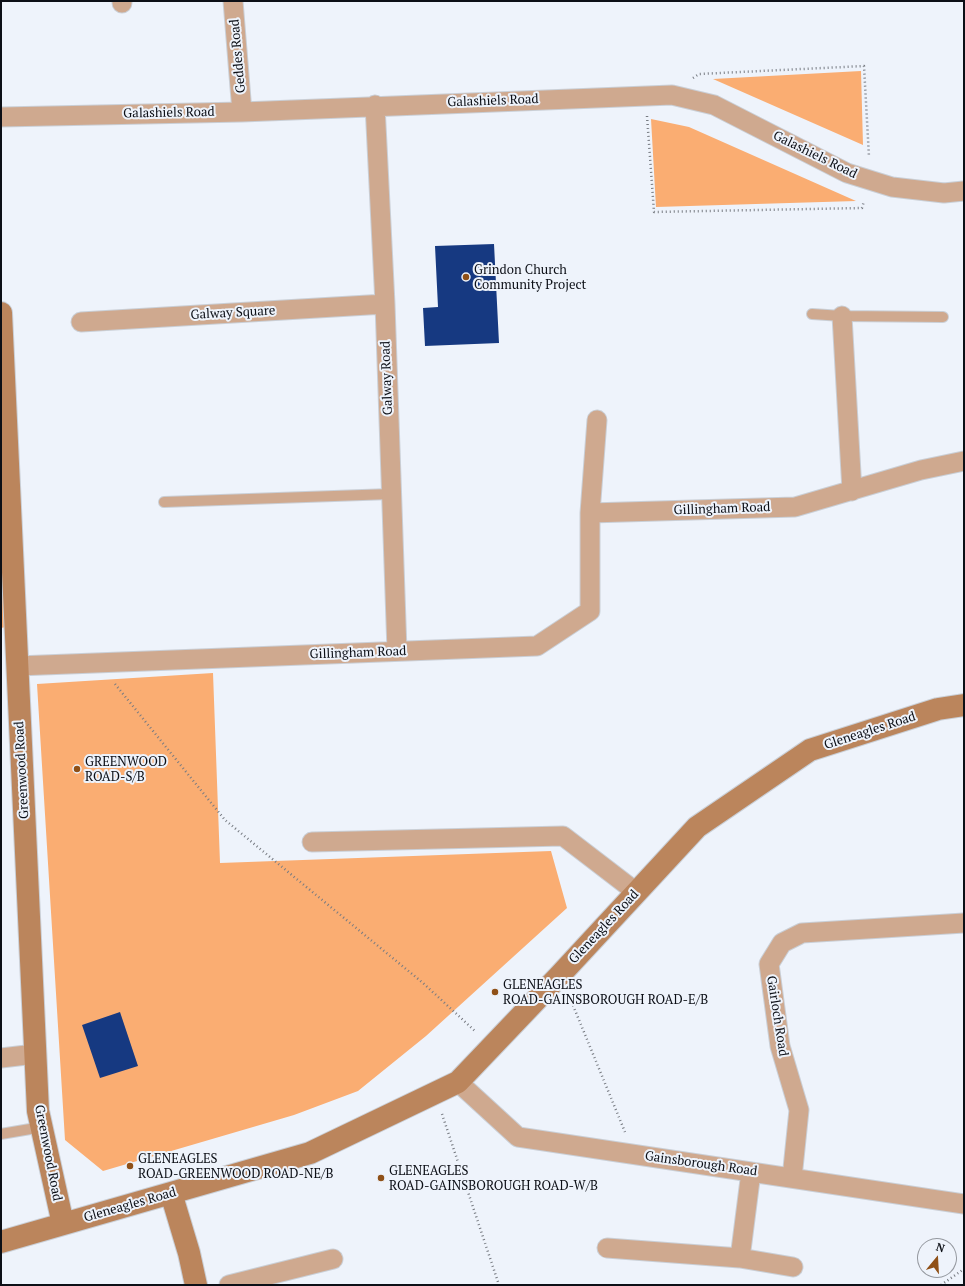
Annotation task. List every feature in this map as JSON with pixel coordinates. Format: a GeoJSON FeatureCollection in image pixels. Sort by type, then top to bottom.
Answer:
{"type":"FeatureCollection","features":[{"type":"Feature","properties":{"kind":"street","name":"Geddes Road"},"geometry":{"type":"LineString","coordinates":[[233,1],[242,112]]}},
{"type":"Feature","properties":{"kind":"street","name":"Galashiels Road"},"geometry":{"type":"LineString","coordinates":[[1,116],[242,112],[375,105],[672,95],[714,105],[847,173],[892,187],[944,193],[964,191]]}},
{"type":"Feature","properties":{"kind":"street","name":"Galway Road"},"geometry":{"type":"LineString","coordinates":[[375,105],[385,304],[397,651]]}},
{"type":"Feature","properties":{"kind":"street","name":"Galway Square"},"geometry":{"type":"LineString","coordinates":[[81,322],[385,304]]}},
{"type":"Feature","properties":{"kind":"street","name":"Greenwood Road"},"geometry":{"type":"LineString","coordinates":[[1,313],[6,505],[17,666],[38,1111],[63,1224]]}},
{"type":"Feature","properties":{"kind":"street"},"geometry":{"type":"LineString","coordinates":[[842,316],[852,491]]}},
{"type":"Feature","properties":{"kind":"street","name":"Gillingham Road"},"geometry":{"type":"LineString","coordinates":[[17,666],[537,646],[590,611],[590,513],[597,420]]}},
{"type":"Feature","properties":{"kind":"street","name":"Gillingham Road"},"geometry":{"type":"LineString","coordinates":[[590,513],[795,507],[921,470],[964,461]]}},
{"type":"Feature","properties":{"kind":"street","name":"Gleneagles Road"},"geometry":{"type":"LineString","coordinates":[[1,1242],[310,1153],[458,1082],[560,975],[696,827],[810,750],[938,709],[964,705]]}},
{"type":"Feature","properties":{"kind":"street"},"geometry":{"type":"LineString","coordinates":[[312,842],[563,836],[636,892]]}},
{"type":"Feature","properties":{"kind":"street","name":"Gairloch Road"},"geometry":{"type":"LineString","coordinates":[[792,1178],[799,1110],[780,1046],[769,964],[782,943],[802,933],[964,923]]}},
{"type":"Feature","properties":{"kind":"street"},"geometry":{"type":"LineString","coordinates":[[1,1058],[35,1054]]}},
{"type":"Feature","properties":{"kind":"street","name":"Gainsborough Road"},"geometry":{"type":"LineString","coordinates":[[458,1082],[518,1137],[964,1204]]}},
{"type":"Feature","properties":{"kind":"street"},"geometry":{"type":"LineString","coordinates":[[740,1258],[751,1172]]}},
{"type":"Feature","properties":{"kind":"street"},"geometry":{"type":"LineString","coordinates":[[171,1193],[189,1253],[196,1285]]}},
{"type":"Feature","properties":{"kind":"street"},"geometry":{"type":"LineString","coordinates":[[608,1248],[740,1258],[793,1267]]}},
{"type":"Feature","properties":{"kind":"street"},"geometry":{"type":"LineString","coordinates":[[228,1285],[333,1259]]}},
{"type":"Feature","properties":{"kind":"lane"},"geometry":{"type":"LineString","coordinates":[[812,314],[842,316],[943,317]]}},
{"type":"Feature","properties":{"kind":"lane"},"geometry":{"type":"LineString","coordinates":[[164,502],[392,494]]}},
{"type":"Feature","properties":{"kind":"lane"},"geometry":{"type":"LineString","coordinates":[[1,1134],[42,1128]]}},
{"type":"Feature","properties":{"kind":"path"},"geometry":{"type":"LineString","coordinates":[[646,95],[654,212],[862,208],[870,180],[864,66],[699,74],[672,95]]}},
{"type":"Feature","properties":{"kind":"path"},"geometry":{"type":"LineString","coordinates":[[109,662],[116,687],[225,820],[423,983],[492,1046]]}},
{"type":"Feature","properties":{"kind":"path"},"geometry":{"type":"LineString","coordinates":[[560,975],[635,1155]]}},
{"type":"Feature","properties":{"kind":"path"},"geometry":{"type":"LineString","coordinates":[[435,1093],[499,1285]]}},
{"type":"Feature","properties":{"kind":"path"},"geometry":{"type":"LineString","coordinates":[[941,1285],[964,1269]]}},
{"type":"Feature","properties":{"kind":"shaded area"},"geometry":{"type":"Polygon","coordinates":[[[861,71],[863,145],[713,79],[861,71]]]}},
{"type":"Feature","properties":{"kind":"shaded area"},"geometry":{"type":"Polygon","coordinates":[[[651,119],[689,127],[856,201],[656,207],[651,119]]]}},
{"type":"Feature","properties":{"kind":"shaded area"},"geometry":{"type":"Polygon","coordinates":[[[1,508],[15,625],[1,628],[1,508]]]}},
{"type":"Feature","properties":{"kind":"shaded area"},"geometry":{"type":"Polygon","coordinates":[[[213,673],[220,863],[551,851],[567,908],[426,1036],[358,1091],[294,1115],[103,1171],[65,1140],[37,684],[213,673]]]}},
{"type":"Feature","properties":{"kind":"building","name":"Grindon Church Community Project"},"geometry":{"type":"Polygon","coordinates":[[[494,244],[499,343],[425,346],[423,308],[438,307],[435,246],[494,244]]]}},
{"type":"Feature","properties":{"kind":"building"},"geometry":{"type":"Polygon","coordinates":[[[120,1012],[138,1066],[100,1078],[82,1025],[120,1012]]]}},
{"type":"Feature","properties":{"kind":"place","name":"Grindon Church Community Project"},"geometry":{"type":"Point","coordinates":[466,277]}},
{"type":"Feature","properties":{"kind":"place","name":"GREENWOOD ROAD-S/B"},"geometry":{"type":"Point","coordinates":[77,769]}},
{"type":"Feature","properties":{"kind":"place","name":"GLENEAGLES ROAD-GAINSBOROUGH ROAD-E/B"},"geometry":{"type":"Point","coordinates":[495,992]}},
{"type":"Feature","properties":{"kind":"place","name":"GLENEAGLES ROAD-GREENWOOD ROAD-NE/B"},"geometry":{"type":"Point","coordinates":[130,1166]}},
{"type":"Feature","properties":{"kind":"place","name":"GLENEAGLES ROAD-GAINSBOROUGH ROAD-W/B"},"geometry":{"type":"Point","coordinates":[381,1178]}}]}
